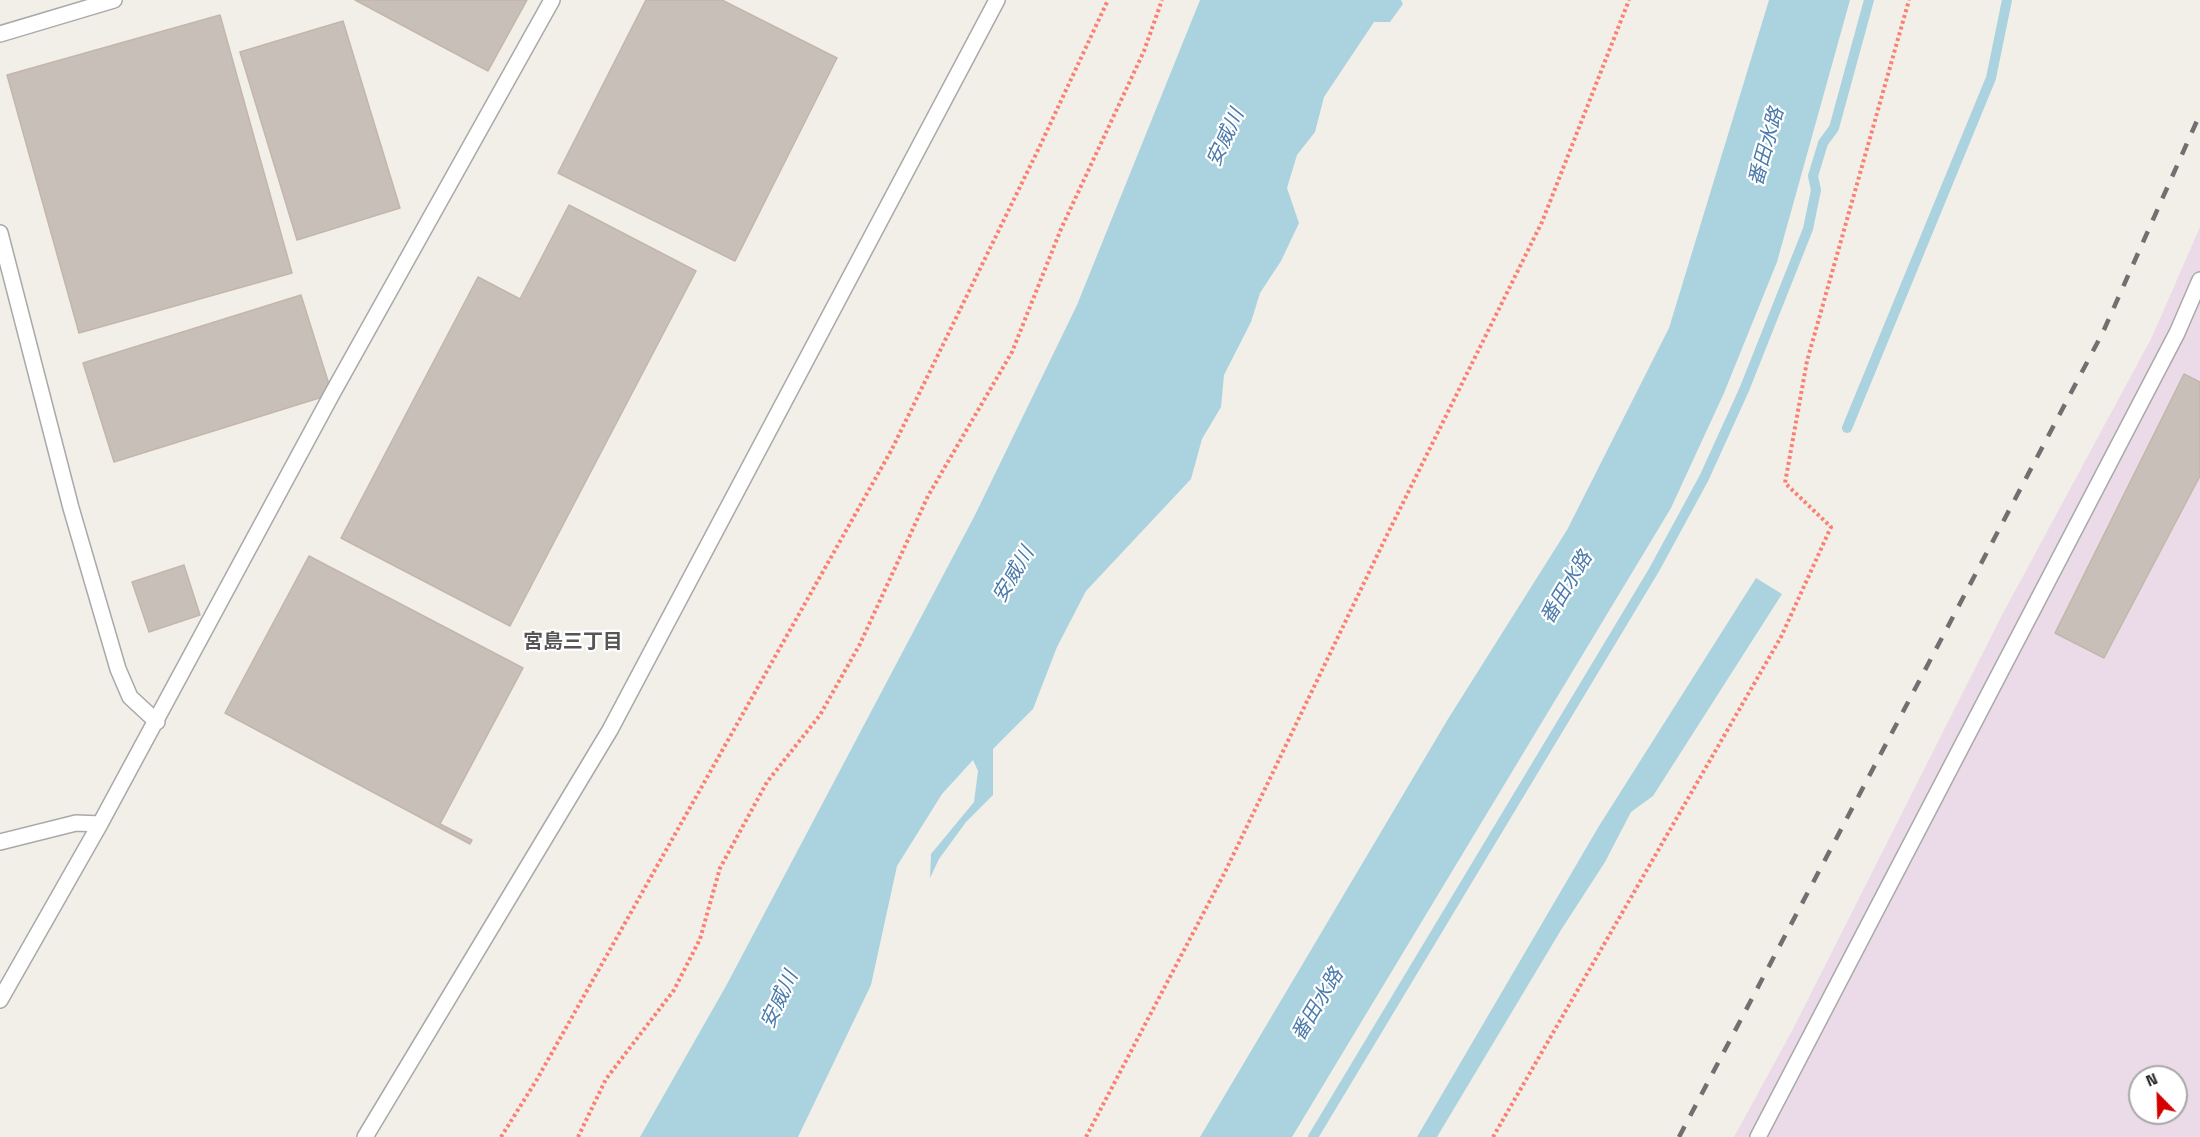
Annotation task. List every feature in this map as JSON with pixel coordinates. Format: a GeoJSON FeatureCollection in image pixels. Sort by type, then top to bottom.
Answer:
{"type":"FeatureCollection","features":[{"type":"Feature","properties":{"kind":"lane"},"geometry":{"type":"LineString","coordinates":[[0,34],[114,0]]}},
{"type":"Feature","properties":{"kind":"lane"},"geometry":{"type":"LineString","coordinates":[[0,1000],[157,722],[332,394],[552,0]]}},
{"type":"Feature","properties":{"kind":"lane"},"geometry":{"type":"LineString","coordinates":[[365,1137],[610,730],[997,0]]}},
{"type":"Feature","properties":{"kind":"lane"},"geometry":{"type":"LineString","coordinates":[[0,233],[71,508],[118,669],[130,697],[157,722]]}},
{"type":"Feature","properties":{"kind":"lane"},"geometry":{"type":"LineString","coordinates":[[1758,1137],[2172,344],[2200,280]]}},
{"type":"Feature","properties":{"kind":"lane"},"geometry":{"type":"LineString","coordinates":[[0,842],[76,823],[100,824]]}},
{"type":"Feature","properties":{"kind":"path"},"geometry":{"type":"LineString","coordinates":[[501,1137],[541,1071],[892,449],[1039,148],[1108,0]]}},
{"type":"Feature","properties":{"kind":"path"},"geometry":{"type":"LineString","coordinates":[[578,1137],[606,1079],[674,990],[700,939],[720,868],[767,782],[820,715],[860,644],[928,496],[1012,352],[1061,229],[1144,51],[1162,0]]}},
{"type":"Feature","properties":{"kind":"path"},"geometry":{"type":"LineString","coordinates":[[1086,1137],[1225,872],[1387,535],[1542,222],[1629,0]]}},
{"type":"Feature","properties":{"kind":"path"},"geometry":{"type":"LineString","coordinates":[[1493,1137],[1781,637],[1830,527],[1785,483],[1807,361],[1909,0]]}},
{"type":"Feature","properties":{"kind":"shaded area"},"geometry":{"type":"Polygon","coordinates":[[[2200,227],[2200,1137],[1734,1137],[1793,1029],[2002,615],[2152,337],[2200,227]]]}},
{"type":"Feature","properties":{"kind":"water","name":"安威川"},"geometry":{"type":"Polygon","coordinates":[[[1200,0],[1401,0],[1403,4],[1390,22],[1374,22],[1324,97],[1315,132],[1297,155],[1287,188],[1299,223],[1281,261],[1260,293],[1251,322],[1224,375],[1221,407],[1202,439],[1191,479],[1086,591],[1057,647],[1033,709],[993,749],[993,795],[966,822],[939,859],[930,878],[931,854],[974,802],[978,771],[973,760],[942,794],[897,866],[871,985],[798,1137],[640,1137],[726,986],[975,515],[1077,305],[1200,0]]]}},
{"type":"Feature","properties":{"kind":"water","name":"番田水路"},"geometry":{"type":"Polygon","coordinates":[[[1769,0],[1850,0],[1777,262],[1724,393],[1671,508],[1292,1137],[1200,1137],[1448,719],[1567,530],[1669,328],[1769,0]]]}},
{"type":"Feature","properties":{"kind":"water"},"geometry":{"type":"Polygon","coordinates":[[[1756,578],[1782,594],[1653,796],[1631,812],[1605,862],[1561,930],[1437,1137],[1417,1137],[1599,826],[1756,578]]]}},
{"type":"Feature","properties":{"kind":"building"},"geometry":{"type":"Polygon","coordinates":[[[355,0],[527,0],[488,71],[355,0]]]}},
{"type":"Feature","properties":{"kind":"building"},"geometry":{"type":"Polygon","coordinates":[[[646,0],[722,0],[837,58],[735,261],[558,173],[646,0]]]}},
{"type":"Feature","properties":{"kind":"building"},"geometry":{"type":"Polygon","coordinates":[[[220,15],[292,273],[79,333],[7,75],[220,15]]]}},
{"type":"Feature","properties":{"kind":"building"},"geometry":{"type":"Polygon","coordinates":[[[343,21],[400,208],[297,240],[240,52],[343,21]]]}},
{"type":"Feature","properties":{"kind":"building"},"geometry":{"type":"Polygon","coordinates":[[[569,205],[696,271],[510,626],[341,538],[478,277],[520,299],[569,205]]]}},
{"type":"Feature","properties":{"kind":"building"},"geometry":{"type":"Polygon","coordinates":[[[301,295],[332,394],[114,462],[83,363],[301,295]]]}},
{"type":"Feature","properties":{"kind":"building"},"geometry":{"type":"Polygon","coordinates":[[[2184,374],[2200,382],[2200,476],[2104,658],[2055,633],[2184,374]]]}},
{"type":"Feature","properties":{"kind":"building"},"geometry":{"type":"Polygon","coordinates":[[[309,556],[523,668],[440,824],[472,840],[470,844],[225,713],[309,556]]]}},
{"type":"Feature","properties":{"kind":"building"},"geometry":{"type":"Polygon","coordinates":[[[184,565],[200,615],[149,632],[132,582],[184,565]]]}},
{"type":"Feature","properties":{"kind":"waterway"},"geometry":{"type":"LineString","coordinates":[[1313,1137],[1654,570],[1704,478],[1744,390],[1808,229],[1816,190],[1813,176],[1823,143],[1834,128],[1869,0]]}},
{"type":"Feature","properties":{"kind":"waterway"},"geometry":{"type":"LineString","coordinates":[[1847,428],[1991,78],[2007,0]]}},
{"type":"Feature","properties":{"kind":"railway"},"geometry":{"type":"LineString","coordinates":[[1679,1137],[2103,332],[2200,114]]}},
{"type":"Feature","properties":{"kind":"district","name":"宮島三丁目"},"geometry":{"type":"Point","coordinates":[573,643]}}]}
